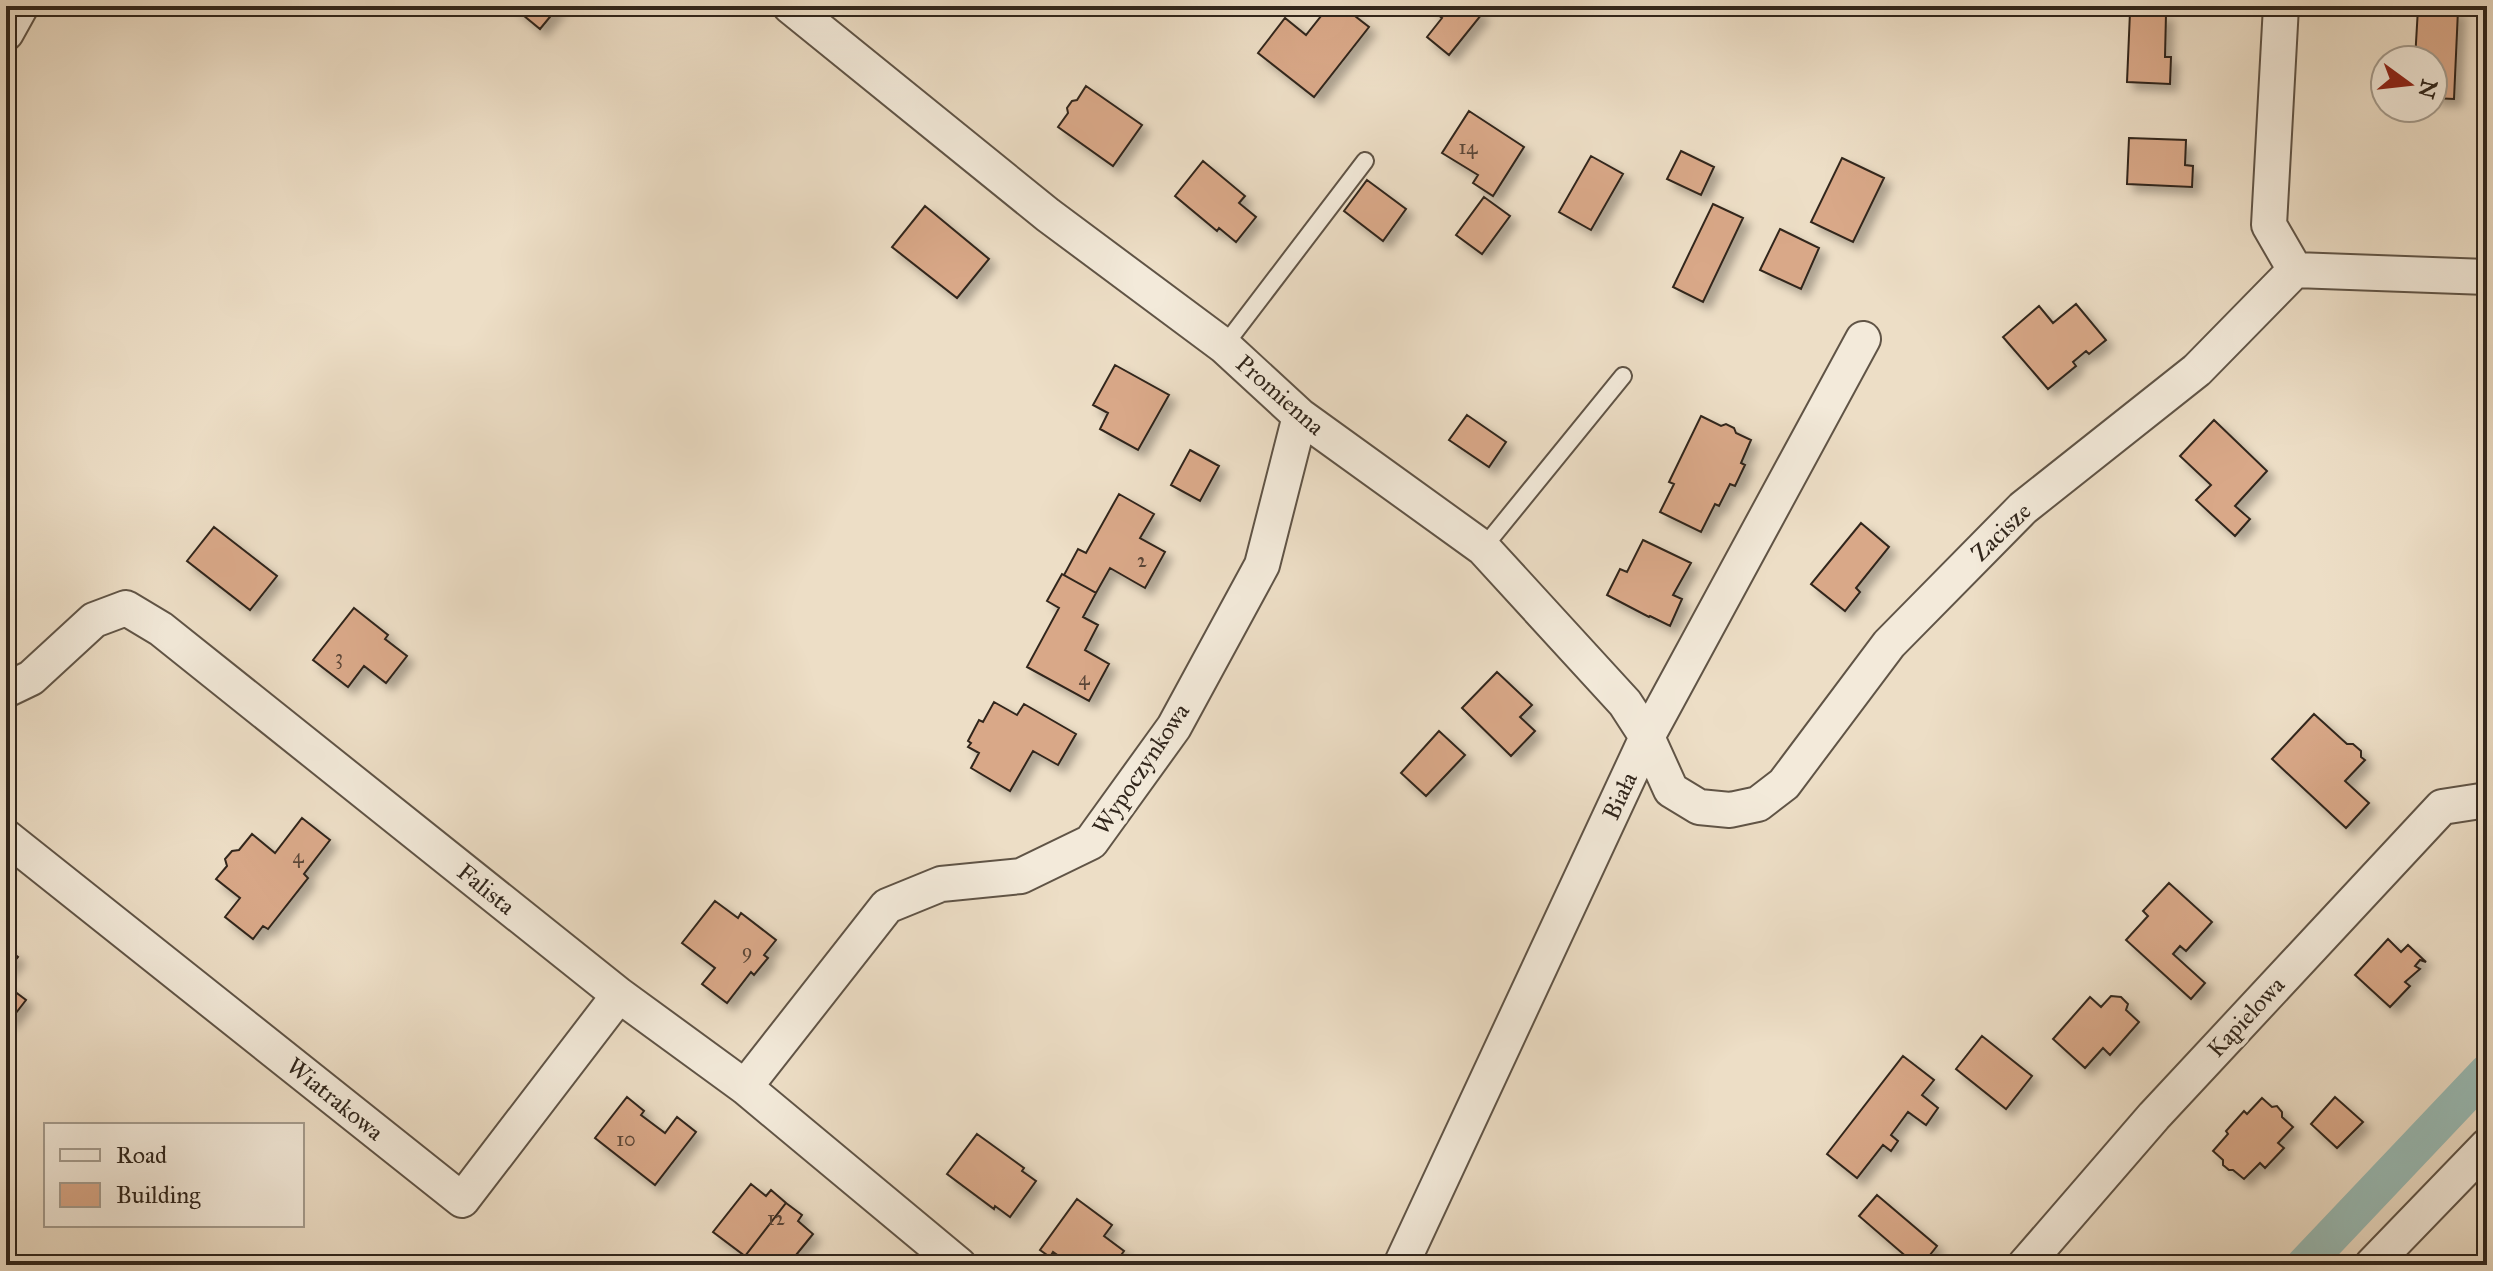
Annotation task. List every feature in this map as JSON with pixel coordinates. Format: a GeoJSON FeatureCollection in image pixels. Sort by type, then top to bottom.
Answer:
{"type":"FeatureCollection","features":[{"type":"Feature","properties":{"kind":"street"},"geometry":{"type":"LineString","coordinates":[[6,33],[21,6]]}},
{"type":"Feature","properties":{"kind":"street","name":"Promienna"},"geometry":{"type":"LineString","coordinates":[[790,6],[1048,215],[1224,346],[1300,416],[1483,548],[1625,703],[1647,737],[1671,790],[1699,807],[1730,810]]}},
{"type":"Feature","properties":{"kind":"street"},"geometry":{"type":"LineString","coordinates":[[2281,6],[2269,225],[2295,270],[2487,277]]}},
{"type":"Feature","properties":{"kind":"street","name":"Zacisze"},"geometry":{"type":"LineString","coordinates":[[1730,810],[1758,804],[1784,784],[1889,644],[2012,520],[2197,370],[2295,270]]}},
{"type":"Feature","properties":{"kind":"street","name":"Biała"},"geometry":{"type":"LineString","coordinates":[[1401,1265],[1647,737],[1863,339]]}},
{"type":"Feature","properties":{"kind":"street","name":"Wypoczynkowa"},"geometry":{"type":"LineString","coordinates":[[745,1087],[887,906],[941,884],[1021,876],[1091,842],[1174,727],[1262,565],[1300,416]]}},
{"type":"Feature","properties":{"kind":"street","name":"Falista"},"geometry":{"type":"LineString","coordinates":[[6,690],[31,678],[94,620],[126,608],[161,629],[619,995],[745,1087],[959,1265]]}},
{"type":"Feature","properties":{"kind":"street","name":"Kąpielowa"},"geometry":{"type":"LineString","coordinates":[[2025,1265],[2154,1116],[2442,807],[2487,800]]}},
{"type":"Feature","properties":{"kind":"street","name":"Wiatrakowa"},"geometry":{"type":"LineString","coordinates":[[6,837],[462,1200],[619,995]]}},
{"type":"Feature","properties":{"kind":"street"},"geometry":{"type":"LineString","coordinates":[[2372,1265],[2487,1146]]}},
{"type":"Feature","properties":{"kind":"lane"},"geometry":{"type":"LineString","coordinates":[[1224,346],[1365,161]]}},
{"type":"Feature","properties":{"kind":"lane"},"geometry":{"type":"LineString","coordinates":[[1483,548],[1623,376]]}},
{"type":"Feature","properties":{"kind":"building"},"geometry":{"type":"Polygon","coordinates":[[[512,6],[559,6],[540,29],[512,6]]]}},
{"type":"Feature","properties":{"kind":"building"},"geometry":{"type":"Polygon","coordinates":[[[1329,6],[1342,6],[1369,27],[1314,97],[1258,53],[1285,18],[1306,35],[1329,6]]]}},
{"type":"Feature","properties":{"kind":"building"},"geometry":{"type":"Polygon","coordinates":[[[1435,6],[1472,6],[1482,14],[1449,55],[1427,37],[1442,18],[1432,10],[1435,6]]]}},
{"type":"Feature","properties":{"kind":"building"},"geometry":{"type":"Polygon","coordinates":[[[2418,8],[2458,10],[2454,99],[2449,99],[2449,44],[2416,44],[2418,8]]]}},
{"type":"Feature","properties":{"kind":"building"},"geometry":{"type":"Polygon","coordinates":[[[2130,12],[2166,14],[2165,57],[2171,57],[2170,84],[2127,82],[2130,12]]]}},
{"type":"Feature","properties":{"kind":"building"},"geometry":{"type":"Polygon","coordinates":[[[1086,86],[1142,125],[1113,166],[1058,127],[1068,113],[1067,108],[1086,86]]]}},
{"type":"Feature","properties":{"kind":"building"},"geometry":{"type":"Polygon","coordinates":[[[1469,111],[1524,147],[1493,196],[1473,183],[1478,175],[1442,153],[1469,111]]]}},
{"type":"Feature","properties":{"kind":"building"},"geometry":{"type":"Polygon","coordinates":[[[2129,138],[2186,140],[2185,165],[2193,166],[2192,187],[2127,184],[2129,138]]]}},
{"type":"Feature","properties":{"kind":"building"},"geometry":{"type":"Polygon","coordinates":[[[1681,151],[1714,167],[1701,195],[1667,179],[1681,151]]]}},
{"type":"Feature","properties":{"kind":"building"},"geometry":{"type":"Polygon","coordinates":[[[1591,156],[1623,174],[1591,230],[1559,212],[1591,156]]]}},
{"type":"Feature","properties":{"kind":"building"},"geometry":{"type":"Polygon","coordinates":[[[1842,158],[1884,178],[1853,242],[1811,222],[1842,158]]]}},
{"type":"Feature","properties":{"kind":"building"},"geometry":{"type":"Polygon","coordinates":[[[1203,161],[1245,196],[1239,203],[1256,217],[1236,242],[1219,228],[1217,231],[1175,196],[1203,161]]]}},
{"type":"Feature","properties":{"kind":"building"},"geometry":{"type":"Polygon","coordinates":[[[1367,180],[1406,209],[1383,241],[1344,211],[1367,180]]]}},
{"type":"Feature","properties":{"kind":"building"},"geometry":{"type":"Polygon","coordinates":[[[1484,197],[1510,216],[1482,254],[1456,235],[1484,197]]]}},
{"type":"Feature","properties":{"kind":"building"},"geometry":{"type":"Polygon","coordinates":[[[1713,204],[1743,218],[1703,302],[1673,287],[1713,204]]]}},
{"type":"Feature","properties":{"kind":"building"},"geometry":{"type":"Polygon","coordinates":[[[925,206],[989,259],[957,298],[892,247],[925,206]]]}},
{"type":"Feature","properties":{"kind":"building"},"geometry":{"type":"Polygon","coordinates":[[[1780,229],[1819,248],[1801,289],[1760,270],[1780,229]]]}},
{"type":"Feature","properties":{"kind":"building"},"geometry":{"type":"Polygon","coordinates":[[[2076,304],[2106,340],[2089,354],[2086,351],[2073,362],[2076,366],[2048,389],[2003,337],[2039,306],[2053,323],[2076,304]]]}},
{"type":"Feature","properties":{"kind":"building"},"geometry":{"type":"Polygon","coordinates":[[[1115,365],[1169,395],[1138,450],[1100,429],[1108,413],[1093,405],[1115,365]]]}},
{"type":"Feature","properties":{"kind":"building"},"geometry":{"type":"Polygon","coordinates":[[[1467,415],[1506,442],[1489,467],[1449,440],[1467,415]]]}},
{"type":"Feature","properties":{"kind":"building"},"geometry":{"type":"Polygon","coordinates":[[[1701,416],[1721,426],[1726,424],[1751,440],[1741,463],[1745,465],[1735,486],[1730,484],[1719,506],[1715,504],[1701,532],[1660,512],[1674,484],[1669,482],[1701,416]]]}},
{"type":"Feature","properties":{"kind":"building"},"geometry":{"type":"Polygon","coordinates":[[[2214,420],[2267,471],[2235,506],[2250,519],[2235,536],[2196,500],[2211,485],[2180,456],[2214,420]]]}},
{"type":"Feature","properties":{"kind":"building"},"geometry":{"type":"Polygon","coordinates":[[[1190,450],[1219,466],[1200,501],[1171,485],[1190,450]]]}},
{"type":"Feature","properties":{"kind":"building"},"geometry":{"type":"Polygon","coordinates":[[[1119,494],[1154,514],[1140,538],[1165,552],[1145,588],[1110,568],[1096,593],[1064,575],[1078,549],[1086,553],[1119,494]]]}},
{"type":"Feature","properties":{"kind":"building"},"geometry":{"type":"Polygon","coordinates":[[[1861,523],[1889,547],[1856,588],[1860,592],[1845,611],[1811,584],[1861,523]]]}},
{"type":"Feature","properties":{"kind":"building"},"geometry":{"type":"Polygon","coordinates":[[[214,527],[277,576],[250,610],[187,561],[214,527]]]}},
{"type":"Feature","properties":{"kind":"building"},"geometry":{"type":"Polygon","coordinates":[[[1643,540],[1691,563],[1673,595],[1682,599],[1670,626],[1607,595],[1620,569],[1627,572],[1643,540]]]}},
{"type":"Feature","properties":{"kind":"building"},"geometry":{"type":"Polygon","coordinates":[[[1062,574],[1096,593],[1083,617],[1098,625],[1085,650],[1109,664],[1089,701],[1027,667],[1059,608],[1047,601],[1062,574]]]}},
{"type":"Feature","properties":{"kind":"building"},"geometry":{"type":"Polygon","coordinates":[[[354,608],[388,635],[385,639],[407,656],[386,683],[364,666],[348,687],[313,660],[354,608]]]}},
{"type":"Feature","properties":{"kind":"building"},"geometry":{"type":"Polygon","coordinates":[[[1497,672],[1532,705],[1520,717],[1535,731],[1511,756],[1462,708],[1497,672]]]}},
{"type":"Feature","properties":{"kind":"building"},"geometry":{"type":"Polygon","coordinates":[[[994,702],[1017,715],[1024,704],[1076,734],[1058,765],[1033,751],[1010,791],[971,768],[979,753],[968,747],[971,743],[968,741],[979,720],[983,722],[994,702]]]}},
{"type":"Feature","properties":{"kind":"building"},"geometry":{"type":"Polygon","coordinates":[[[2314,714],[2347,744],[2353,744],[2361,751],[2361,757],[2365,760],[2345,781],[2369,803],[2346,828],[2272,759],[2314,714]]]}},
{"type":"Feature","properties":{"kind":"building"},"geometry":{"type":"Polygon","coordinates":[[[1439,731],[1465,755],[1426,796],[1401,773],[1439,731]]]}},
{"type":"Feature","properties":{"kind":"building"},"geometry":{"type":"Polygon","coordinates":[[[302,818],[330,840],[304,874],[308,878],[268,929],[263,926],[253,939],[225,917],[240,898],[216,879],[227,866],[225,859],[232,851],[239,850],[252,834],[275,853],[302,818]]]}},
{"type":"Feature","properties":{"kind":"building"},"geometry":{"type":"Polygon","coordinates":[[[2169,883],[2212,922],[2186,951],[2180,946],[2173,954],[2205,983],[2191,999],[2126,940],[2148,916],[2143,911],[2169,883]]]}},
{"type":"Feature","properties":{"kind":"building"},"geometry":{"type":"Polygon","coordinates":[[[715,901],[738,918],[741,913],[776,940],[764,955],[768,958],[754,975],[751,972],[727,1003],[702,984],[715,968],[682,943],[715,901]]]}},
{"type":"Feature","properties":{"kind":"building"},"geometry":{"type":"Polygon","coordinates":[[[2388,939],[2401,952],[2408,945],[2426,962],[2420,960],[2415,966],[2420,969],[2405,982],[2410,986],[2390,1007],[2355,975],[2388,939]]]}},
{"type":"Feature","properties":{"kind":"building"},"geometry":{"type":"Polygon","coordinates":[[[6,948],[18,957],[6,972],[6,948]]]}},
{"type":"Feature","properties":{"kind":"building"},"geometry":{"type":"Polygon","coordinates":[[[6,985],[26,1000],[9,1022],[6,1020],[6,985]]]}},
{"type":"Feature","properties":{"kind":"building"},"geometry":{"type":"Polygon","coordinates":[[[2111,996],[2121,997],[2128,1004],[2126,1010],[2139,1022],[2110,1055],[2103,1048],[2085,1068],[2053,1039],[2090,997],[2101,1007],[2111,996]]]}},
{"type":"Feature","properties":{"kind":"building"},"geometry":{"type":"Polygon","coordinates":[[[1982,1036],[2032,1076],[2006,1109],[1956,1069],[1982,1036]]]}},
{"type":"Feature","properties":{"kind":"building"},"geometry":{"type":"Polygon","coordinates":[[[1903,1056],[1934,1080],[1922,1095],[1938,1108],[1926,1125],[1908,1112],[1891,1135],[1898,1141],[1891,1151],[1883,1145],[1857,1178],[1827,1154],[1903,1056]]]}},
{"type":"Feature","properties":{"kind":"building"},"geometry":{"type":"Polygon","coordinates":[[[627,1097],[644,1111],[641,1115],[665,1133],[677,1117],[696,1132],[655,1185],[595,1138],[627,1097]]]}},
{"type":"Feature","properties":{"kind":"building"},"geometry":{"type":"Polygon","coordinates":[[[2335,1097],[2363,1122],[2337,1148],[2311,1124],[2335,1097]]]}},
{"type":"Feature","properties":{"kind":"building"},"geometry":{"type":"Polygon","coordinates":[[[2262,1098],[2272,1107],[2277,1106],[2282,1117],[2293,1127],[2278,1143],[2284,1148],[2265,1168],[2260,1163],[2244,1179],[2223,1165],[2223,1160],[2213,1151],[2244,1111],[2247,1114],[2262,1098]]]}},
{"type":"Feature","properties":{"kind":"building"},"geometry":{"type":"Polygon","coordinates":[[[977,1134],[1024,1168],[1022,1171],[1036,1181],[1010,1217],[995,1206],[994,1209],[947,1174],[977,1134]]]}},
{"type":"Feature","properties":{"kind":"building"},"geometry":{"type":"Polygon","coordinates":[[[751,1184],[766,1196],[771,1190],[786,1203],[745,1256],[713,1232],[751,1184]]]}},
{"type":"Feature","properties":{"kind":"building"},"geometry":{"type":"Polygon","coordinates":[[[1877,1195],[1937,1246],[1922,1265],[1916,1265],[1859,1216],[1877,1195]]]}},
{"type":"Feature","properties":{"kind":"building"},"geometry":{"type":"Polygon","coordinates":[[[1077,1199],[1112,1225],[1104,1236],[1124,1251],[1114,1265],[1068,1265],[1053,1252],[1050,1257],[1040,1250],[1077,1199]]]}},
{"type":"Feature","properties":{"kind":"building"},"geometry":{"type":"Polygon","coordinates":[[[786,1203],[802,1215],[798,1221],[813,1234],[788,1265],[756,1265],[745,1256],[786,1203]]]}},
{"type":"Feature","properties":{"kind":"waterway"},"geometry":{"type":"LineString","coordinates":[[2304,1265],[2487,1072]]}}]}
